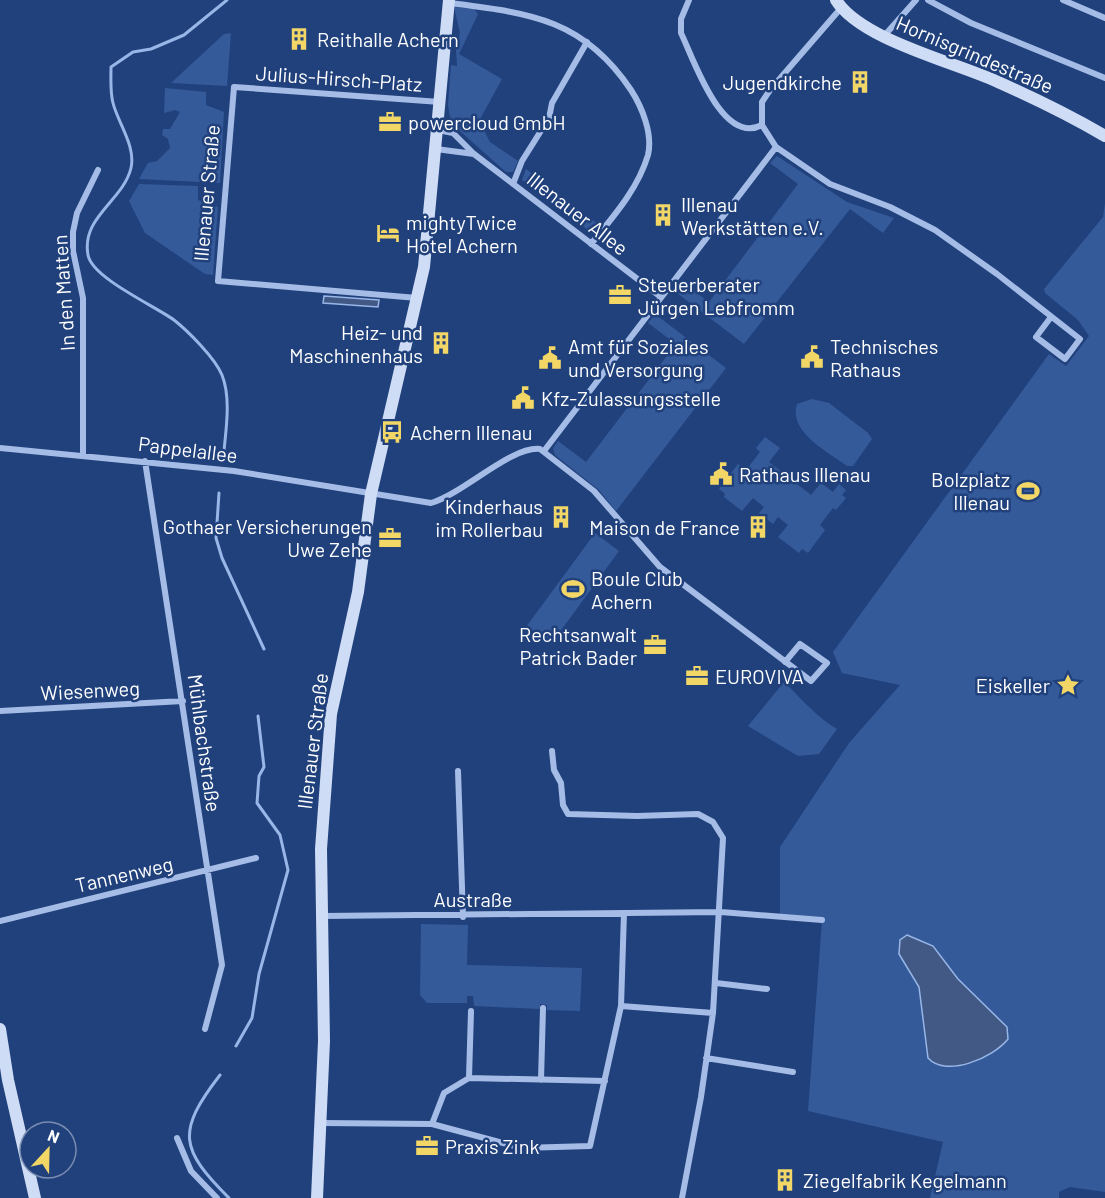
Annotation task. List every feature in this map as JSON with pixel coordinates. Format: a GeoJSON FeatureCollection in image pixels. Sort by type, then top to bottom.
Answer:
{"type":"FeatureCollection","features":[{"type":"Feature","properties":{"kind":"main road","name":"Illenauer Straße"},"geometry":{"type":"LineString","coordinates":[[317,1198],[324,1041],[321,829],[331,714],[358,592],[371,494],[418,298],[428,232],[449,2]]}},
{"type":"Feature","properties":{"kind":"main road","name":"Hornisgrindestraße"},"geometry":{"type":"LineString","coordinates":[[838,4],[884,36],[997,81],[1105,136]]}},
{"type":"Feature","properties":{"kind":"main road"},"geometry":{"type":"LineString","coordinates":[[0,1029],[8,1080],[35,1198]]}},
{"type":"Feature","properties":{"kind":"street"},"geometry":{"type":"LineString","coordinates":[[689,0],[681,19],[681,33],[722,115],[743,128],[755,129],[762,125]]}},
{"type":"Feature","properties":{"kind":"street"},"geometry":{"type":"LineString","coordinates":[[884,36],[916,0]]}},
{"type":"Feature","properties":{"kind":"street"},"geometry":{"type":"LineString","coordinates":[[928,0],[970,23],[1105,78]]}},
{"type":"Feature","properties":{"kind":"street"},"geometry":{"type":"LineString","coordinates":[[1063,0],[1105,18]]}},
{"type":"Feature","properties":{"kind":"street"},"geometry":{"type":"LineString","coordinates":[[449,2],[498,8],[548,20],[587,42],[614,65],[639,102],[644,116],[649,152],[638,179],[624,203],[591,243]]}},
{"type":"Feature","properties":{"kind":"street"},"geometry":{"type":"LineString","coordinates":[[838,4],[762,102],[762,125],[776,147],[830,184],[890,207],[935,230],[1052,317],[1080,339],[1065,359],[1036,337],[1052,317]]}},
{"type":"Feature","properties":{"kind":"street"},"geometry":{"type":"LineString","coordinates":[[513,184],[522,161],[549,118],[552,103],[587,42]]}},
{"type":"Feature","properties":{"kind":"street","name":"Julius-Hirsch-Platz"},"geometry":{"type":"LineString","coordinates":[[234,87],[440,102]]}},
{"type":"Feature","properties":{"kind":"street","name":"Illenauer Straße"},"geometry":{"type":"LineString","coordinates":[[234,87],[218,281],[418,298]]}},
{"type":"Feature","properties":{"kind":"street","name":"Illenauer Allee"},"geometry":{"type":"LineString","coordinates":[[438,130],[453,133],[474,154],[661,297]]}},
{"type":"Feature","properties":{"kind":"street"},"geometry":{"type":"LineString","coordinates":[[776,147],[544,451],[594,490],[660,567],[785,662],[811,681],[827,663],[800,644],[785,662]]}},
{"type":"Feature","properties":{"kind":"street"},"geometry":{"type":"LineString","coordinates":[[436,149],[474,154]]}},
{"type":"Feature","properties":{"kind":"street","name":"In den Matten"},"geometry":{"type":"LineString","coordinates":[[83,454],[83,298],[73,251],[73,232],[77,213],[98,170]]}},
{"type":"Feature","properties":{"kind":"street","name":"Pappelallee"},"geometry":{"type":"LineString","coordinates":[[0,448],[83,454],[234,471],[431,503],[455,493],[520,451],[533,448],[544,451]]}},
{"type":"Feature","properties":{"kind":"street","name":"Mühlbachstraße"},"geometry":{"type":"LineString","coordinates":[[145,461],[222,966],[205,1029]]}},
{"type":"Feature","properties":{"kind":"street","name":"Wiesenweg"},"geometry":{"type":"LineString","coordinates":[[0,711],[183,701]]}},
{"type":"Feature","properties":{"kind":"street"},"geometry":{"type":"LineString","coordinates":[[552,751],[554,770],[561,783],[563,805],[568,814],[637,816],[698,814],[713,822],[723,838],[721,912],[713,1013],[701,1098],[682,1198]]}},
{"type":"Feature","properties":{"kind":"street"},"geometry":{"type":"LineString","coordinates":[[458,771],[463,916]]}},
{"type":"Feature","properties":{"kind":"street","name":"Tannenweg"},"geometry":{"type":"LineString","coordinates":[[0,921],[207,872],[256,858]]}},
{"type":"Feature","properties":{"kind":"street","name":"Austraße"},"geometry":{"type":"LineString","coordinates":[[322,916],[721,912],[822,920]]}},
{"type":"Feature","properties":{"kind":"street"},"geometry":{"type":"LineString","coordinates":[[321,1123],[432,1124],[522,1148],[590,1146],[621,1006],[624,913]]}},
{"type":"Feature","properties":{"kind":"street"},"geometry":{"type":"LineString","coordinates":[[716,983],[767,989]]}},
{"type":"Feature","properties":{"kind":"street"},"geometry":{"type":"LineString","coordinates":[[621,1006],[713,1013]]}},
{"type":"Feature","properties":{"kind":"street"},"geometry":{"type":"LineString","coordinates":[[541,1080],[543,1008]]}},
{"type":"Feature","properties":{"kind":"street"},"geometry":{"type":"LineString","coordinates":[[469,1078],[471,1011]]}},
{"type":"Feature","properties":{"kind":"street"},"geometry":{"type":"LineString","coordinates":[[706,1058],[794,1072]]}},
{"type":"Feature","properties":{"kind":"street"},"geometry":{"type":"LineString","coordinates":[[432,1124],[444,1093],[469,1078],[605,1081]]}},
{"type":"Feature","properties":{"kind":"street"},"geometry":{"type":"LineString","coordinates":[[177,1138],[191,1171],[217,1198]]}},
{"type":"Feature","properties":{"kind":"shaded area"},"geometry":{"type":"Polygon","coordinates":[[[454,7],[474,9],[478,14],[459,54],[502,79],[479,121],[490,142],[518,161],[513,172],[506,172],[451,123],[448,105],[451,65],[457,66],[456,50],[460,33],[454,7]]]}},
{"type":"Feature","properties":{"kind":"shaded area"},"geometry":{"type":"Polygon","coordinates":[[[231,33],[227,86],[171,83],[224,34],[231,33]]]}},
{"type":"Feature","properties":{"kind":"shaded area"},"geometry":{"type":"Polygon","coordinates":[[[165,88],[206,92],[206,105],[224,112],[220,183],[139,179],[148,163],[157,161],[170,148],[168,139],[162,135],[163,129],[170,129],[180,112],[175,110],[164,113],[165,88]]]}},
{"type":"Feature","properties":{"kind":"shaded area"},"geometry":{"type":"Polygon","coordinates":[[[777,156],[847,202],[894,218],[883,233],[850,209],[744,344],[673,290],[680,281],[709,302],[798,184],[770,163],[777,156]]]}},
{"type":"Feature","properties":{"kind":"shaded area"},"geometry":{"type":"Polygon","coordinates":[[[526,169],[603,228],[592,233],[522,180],[526,169]]]}},
{"type":"Feature","properties":{"kind":"shaded area"},"geometry":{"type":"Polygon","coordinates":[[[139,184],[198,186],[198,200],[218,207],[213,275],[205,274],[145,233],[129,201],[139,184]]]}},
{"type":"Feature","properties":{"kind":"shaded area"},"geometry":{"type":"Polygon","coordinates":[[[1105,203],[1105,1192],[1070,1187],[1059,1192],[1059,1198],[930,1198],[943,1142],[808,1111],[822,920],[780,916],[780,847],[849,743],[900,685],[842,673],[833,652],[1049,354],[1066,366],[1089,336],[1078,320],[1045,293],[1044,289],[1103,217],[1105,203]],[[933,946],[911,972],[919,987],[928,1058],[953,1061],[971,1060],[1007,1039],[1007,1027],[958,979],[933,946]]]}},
{"type":"Feature","properties":{"kind":"shaded area"},"geometry":{"type":"Polygon","coordinates":[[[324,296],[379,300],[378,307],[323,303],[324,296]]]}},
{"type":"Feature","properties":{"kind":"shaded area"},"geometry":{"type":"Polygon","coordinates":[[[655,314],[726,368],[616,511],[599,490],[555,455],[553,448],[558,441],[586,462],[676,344],[648,323],[655,314]]]}},
{"type":"Feature","properties":{"kind":"shaded area"},"geometry":{"type":"Polygon","coordinates":[[[812,399],[829,403],[868,433],[872,439],[853,466],[847,466],[820,448],[798,424],[797,404],[812,399]]]}},
{"type":"Feature","properties":{"kind":"shaded area"},"geometry":{"type":"Polygon","coordinates":[[[765,437],[780,448],[769,462],[811,495],[821,483],[833,492],[839,484],[846,490],[842,495],[846,498],[836,510],[833,508],[820,525],[825,530],[808,553],[802,549],[799,553],[778,537],[788,525],[778,517],[773,524],[759,513],[764,507],[753,498],[742,511],[724,497],[725,494],[719,489],[738,464],[746,470],[760,452],[756,448],[765,437]]]}},
{"type":"Feature","properties":{"kind":"shaded area","name":"Boule Club Achern"},"geometry":{"type":"Polygon","coordinates":[[[595,533],[619,551],[551,644],[526,627],[595,533]]]}},
{"type":"Feature","properties":{"kind":"shaded area"},"geometry":{"type":"Polygon","coordinates":[[[784,682],[815,713],[837,729],[819,754],[798,756],[748,726],[784,682]]]}},
{"type":"Feature","properties":{"kind":"shaded area"},"geometry":{"type":"Polygon","coordinates":[[[421,924],[468,925],[467,965],[582,968],[580,1011],[547,1010],[547,1005],[540,1004],[540,1009],[474,1006],[473,996],[467,996],[467,1003],[427,1003],[420,995],[421,924]]]}},
{"type":"Feature","properties":{"kind":"shaded area"},"geometry":{"type":"Polygon","coordinates":[[[907,935],[933,946],[958,979],[1007,1027],[1008,1039],[1001,1046],[981,1059],[957,1066],[936,1064],[928,1058],[919,987],[899,954],[900,940],[907,935]]]}},
{"type":"Feature","properties":{"kind":"waterway"},"geometry":{"type":"LineString","coordinates":[[223,461],[227,395],[219,368],[201,345],[174,320],[100,273],[88,255],[88,242],[96,219],[127,180],[131,168],[129,143],[112,99],[111,67],[133,52],[151,49],[184,35],[227,0]]}},
{"type":"Feature","properties":{"kind":"waterway"},"geometry":{"type":"LineString","coordinates":[[219,493],[216,538],[222,558],[264,649]]}},
{"type":"Feature","properties":{"kind":"waterway"},"geometry":{"type":"LineString","coordinates":[[236,1046],[252,1018],[259,974],[288,870],[280,835],[257,803],[259,776],[264,767],[258,716]]}},
{"type":"Feature","properties":{"kind":"waterway"},"geometry":{"type":"LineString","coordinates":[[220,1075],[196,1111],[191,1126],[190,1140],[193,1153],[201,1166],[229,1198]]}},
{"type":"Feature","properties":{"kind":"place","name":"Reithalle Achern"},"geometry":{"type":"Point","coordinates":[299,39]}},
{"type":"Feature","properties":{"kind":"place","name":"Jugendkirche"},"geometry":{"type":"Point","coordinates":[860,82]}},
{"type":"Feature","properties":{"kind":"place","name":"powercloud GmbH"},"geometry":{"type":"Point","coordinates":[390,122]}},
{"type":"Feature","properties":{"kind":"place","name":"Illenau Werkstätten e.V."},"geometry":{"type":"Point","coordinates":[663,215]}},
{"type":"Feature","properties":{"kind":"place","name":"mightyTwice Hotel Achern"},"geometry":{"type":"Point","coordinates":[388,233]}},
{"type":"Feature","properties":{"kind":"place","name":"Steuerberater Jürgen Lebfromm"},"geometry":{"type":"Point","coordinates":[620,295]}},
{"type":"Feature","properties":{"kind":"place","name":"Heiz- und Maschinenhaus"},"geometry":{"type":"Point","coordinates":[441,343]}},
{"type":"Feature","properties":{"kind":"place","name":"Technisches Rathaus"},"geometry":{"type":"Point","coordinates":[812,357]}},
{"type":"Feature","properties":{"kind":"place","name":"Amt für Soziales und Versorgung"},"geometry":{"type":"Point","coordinates":[550,358]}},
{"type":"Feature","properties":{"kind":"place","name":"Kfz-Zulassungsstelle"},"geometry":{"type":"Point","coordinates":[523,398]}},
{"type":"Feature","properties":{"kind":"place","name":"Achern Illenau"},"geometry":{"type":"Point","coordinates":[392,432]}},
{"type":"Feature","properties":{"kind":"place","name":"Rathaus Illenau"},"geometry":{"type":"Point","coordinates":[721,474]}},
{"type":"Feature","properties":{"kind":"place","name":"Bolzplatz Illenau"},"geometry":{"type":"Point","coordinates":[1028,491]}},
{"type":"Feature","properties":{"kind":"place","name":"Kinderhaus im Rollerbau"},"geometry":{"type":"Point","coordinates":[561,517]}},
{"type":"Feature","properties":{"kind":"place","name":"Maison de France"},"geometry":{"type":"Point","coordinates":[758,527]}},
{"type":"Feature","properties":{"kind":"place","name":"Gothaer Versicherungen Uwe Zehe"},"geometry":{"type":"Point","coordinates":[390,538]}},
{"type":"Feature","properties":{"kind":"place","name":"Boule Club Achern"},"geometry":{"type":"Point","coordinates":[573,589]}},
{"type":"Feature","properties":{"kind":"place","name":"Rechtsanwalt Patrick Bader"},"geometry":{"type":"Point","coordinates":[655,645]}},
{"type":"Feature","properties":{"kind":"place","name":"EUROVIVA"},"geometry":{"type":"Point","coordinates":[697,676]}},
{"type":"Feature","properties":{"kind":"place","name":"Eiskeller"},"geometry":{"type":"Point","coordinates":[1068,685]}},
{"type":"Feature","properties":{"kind":"place","name":"Praxis Zink"},"geometry":{"type":"Point","coordinates":[427,1146]}},
{"type":"Feature","properties":{"kind":"place","name":"Ziegelfabrik Kegelmann"},"geometry":{"type":"Point","coordinates":[785,1180]}}]}
